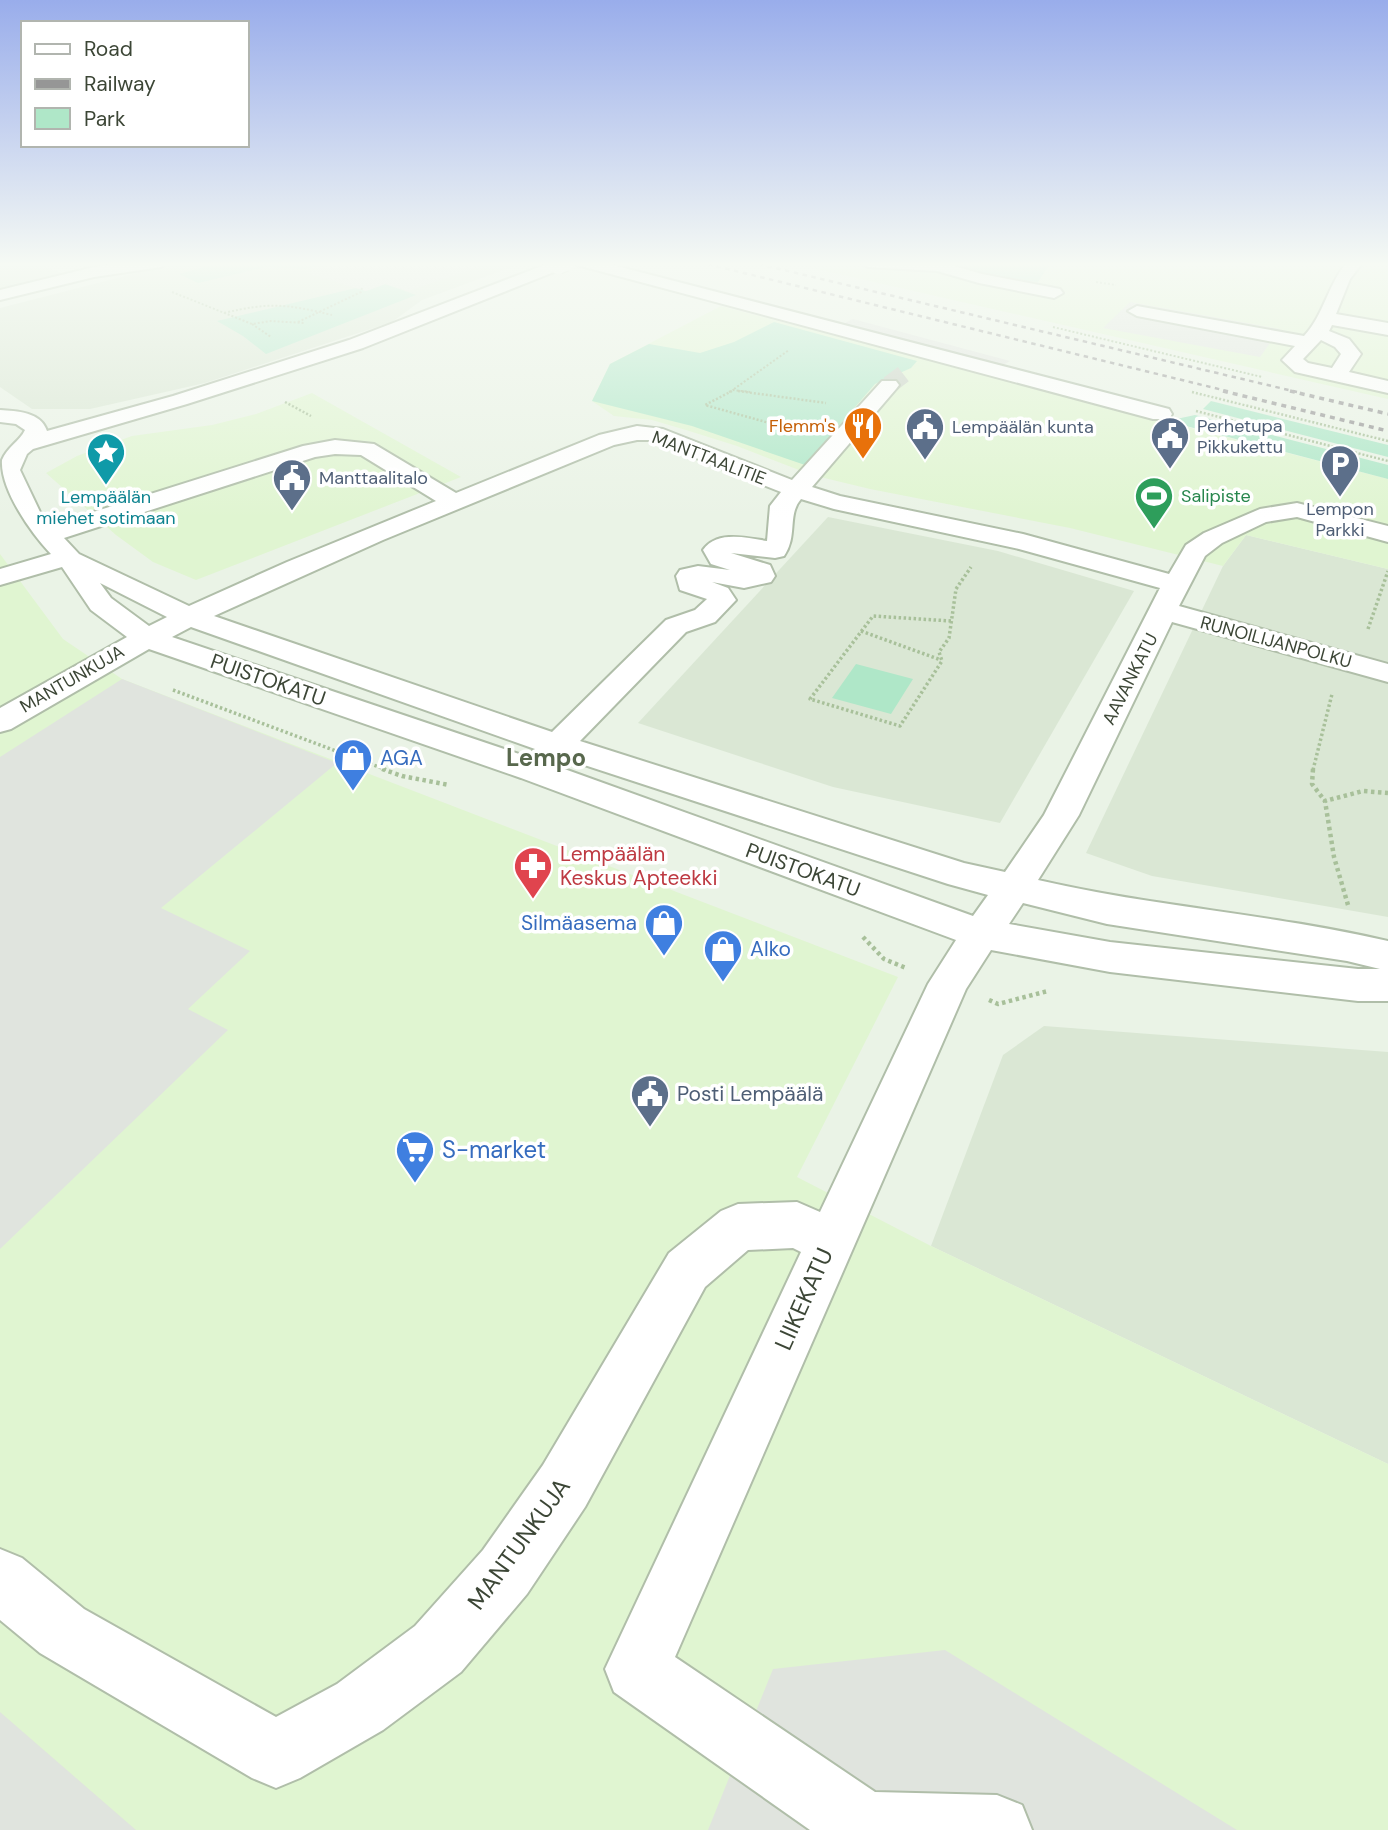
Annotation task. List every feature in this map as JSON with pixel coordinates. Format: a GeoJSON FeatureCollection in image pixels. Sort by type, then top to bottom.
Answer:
{"type":"FeatureCollection","features":[{"type":"Feature","properties":{"kind":"street"},"geometry":{"type":"LineString","coordinates":[[16,451],[345,347]]}},
{"type":"Feature","properties":{"kind":"street"},"geometry":{"type":"LineString","coordinates":[[905,347],[1161,414]]}},
{"type":"Feature","properties":{"kind":"street"},"geometry":{"type":"LineString","coordinates":[[1303,347],[1292,360],[1294,365],[1388,387]]}},
{"type":"Feature","properties":{"kind":"street"},"geometry":{"type":"LineString","coordinates":[[1337,375],[1351,354],[1348,347]]}},
{"type":"Feature","properties":{"kind":"street"},"geometry":{"type":"LineString","coordinates":[[546,758],[676,626],[705,616],[722,600],[718,594],[690,584],[690,576],[710,572],[748,580],[762,576],[761,571],[754,567],[720,558],[716,550],[731,544],[775,550],[780,540],[782,506],[889,385]]}},
{"type":"Feature","properties":{"kind":"street"},"geometry":{"type":"LineString","coordinates":[[11,417],[90,414],[224,386]]}},
{"type":"Feature","properties":{"kind":"street"},"geometry":{"type":"LineString","coordinates":[[11,417],[36,428],[36,435],[16,451]]}},
{"type":"Feature","properties":{"kind":"street","name":"MANTTAALITIE"},"geometry":{"type":"LineString","coordinates":[[146,638],[187,616],[455,502],[607,440],[637,433],[655,434],[797,491],[848,506],[994,535],[1170,598]]}},
{"type":"Feature","properties":{"kind":"street"},"geometry":{"type":"LineString","coordinates":[[0,577],[58,546],[311,451],[335,447],[366,449],[455,502]]}},
{"type":"Feature","properties":{"kind":"street","name":"PUISTOKATU"},"geometry":{"type":"LineString","coordinates":[[16,451],[8,470],[29,515],[58,546],[101,604],[146,638],[546,758],[1013,888],[1107,910],[1347,946],[1388,956]]}},
{"type":"Feature","properties":{"kind":"street","name":"PUISTOKATU"},"geometry":{"type":"LineString","coordinates":[[0,502],[29,515]]}},
{"type":"Feature","properties":{"kind":"street","name":"AAVANKATU"},"geometry":{"type":"LineString","coordinates":[[979,933],[1040,852],[1061,815],[1195,551],[1223,532],[1259,516],[1297,510],[1388,534]]}},
{"type":"Feature","properties":{"kind":"street"},"geometry":{"type":"LineString","coordinates":[[1259,516],[1388,552]]}},
{"type":"Feature","properties":{"kind":"street","name":"PUISTOKATU"},"geometry":{"type":"LineString","coordinates":[[58,546],[187,616],[979,933],[1110,957],[1358,985],[1388,985]]}},
{"type":"Feature","properties":{"kind":"street","name":"RUNOILIJANPOLKU"},"geometry":{"type":"LineString","coordinates":[[1170,598],[1349,662],[1388,673]]}},
{"type":"Feature","properties":{"kind":"street","name":"MANTUNKUJA"},"geometry":{"type":"LineString","coordinates":[[0,722],[52,688],[146,638]]}},
{"type":"Feature","properties":{"kind":"street","name":"LIIKEKATU"},"geometry":{"type":"LineString","coordinates":[[864,1829],[637,1669],[948,984],[979,933]]}},
{"type":"Feature","properties":{"kind":"street","name":"MANTUNKUJA"},"geometry":{"type":"LineString","coordinates":[[0,1580],[62,1631],[275,1754],[360,1707],[438,1649],[505,1572],[564,1486],[687,1270],[738,1227],[797,1224],[830,1242]]}},
{"type":"Feature","properties":{"kind":"street"},"geometry":{"type":"LineString","coordinates":[[864,1829],[997,1830]]}},
{"type":"Feature","properties":{"kind":"path"},"geometry":{"type":"LineString","coordinates":[[1140,347],[1273,380]]}},
{"type":"Feature","properties":{"kind":"path"},"geometry":{"type":"LineString","coordinates":[[789,350],[733,390],[705,405],[807,434]]}},
{"type":"Feature","properties":{"kind":"path"},"geometry":{"type":"LineString","coordinates":[[733,390],[831,404]]}},
{"type":"Feature","properties":{"kind":"path"},"geometry":{"type":"LineString","coordinates":[[281,400],[313,417]]}},
{"type":"Feature","properties":{"kind":"path"},"geometry":{"type":"LineString","coordinates":[[1190,410],[1388,461]]}},
{"type":"Feature","properties":{"kind":"path"},"geometry":{"type":"LineString","coordinates":[[942,661],[939,652],[949,638],[956,589],[994,535]]}},
{"type":"Feature","properties":{"kind":"path"},"geometry":{"type":"LineString","coordinates":[[1349,909],[1334,857],[1325,801],[1312,784],[1313,761],[1349,662],[1388,570]]}},
{"type":"Feature","properties":{"kind":"path"},"geometry":{"type":"LineString","coordinates":[[942,661],[900,726],[810,699],[873,616],[951,621]]}},
{"type":"Feature","properties":{"kind":"path"},"geometry":{"type":"LineString","coordinates":[[861,631],[891,639],[942,661]]}},
{"type":"Feature","properties":{"kind":"path"},"geometry":{"type":"LineString","coordinates":[[1325,801],[1363,791],[1388,793]]}},
{"type":"Feature","properties":{"kind":"shaded area"},"geometry":{"type":"Polygon","coordinates":[[[0,347],[314,347],[205,383],[90,409],[32,409],[0,387],[0,347]]]}},
{"type":"Feature","properties":{"kind":"shaded area"},"geometry":{"type":"Polygon","coordinates":[[[642,347],[881,347],[1388,479],[1388,569],[1246,535],[1223,566],[1070,528],[812,475],[686,430],[652,420],[614,416],[592,401],[610,364],[642,347]]]}},
{"type":"Feature","properties":{"kind":"shaded area"},"geometry":{"type":"Polygon","coordinates":[[[920,347],[959,347],[1010,361],[997,368],[920,347]]]}},
{"type":"Feature","properties":{"kind":"shaded area"},"geometry":{"type":"Polygon","coordinates":[[[1161,347],[1388,347],[1388,399],[1161,347]]]}},
{"type":"Feature","properties":{"kind":"shaded area"},"geometry":{"type":"Polygon","coordinates":[[[1208,347],[1267,347],[1260,357],[1208,347]]]}},
{"type":"Feature","properties":{"kind":"shaded area"},"geometry":{"type":"Polygon","coordinates":[[[312,393],[461,477],[196,580],[153,562],[116,535],[46,473],[77,456],[132,436],[212,425],[256,414],[312,393]]]}},
{"type":"Feature","properties":{"kind":"shaded area"},"geometry":{"type":"Polygon","coordinates":[[[828,517],[998,551],[1134,591],[1000,823],[833,787],[638,723],[828,517]]]}},
{"type":"Feature","properties":{"kind":"shaded area"},"geometry":{"type":"Polygon","coordinates":[[[1246,535],[1388,569],[1388,917],[1152,876],[1086,853],[1223,566],[1246,535]]]}},
{"type":"Feature","properties":{"kind":"shaded area"},"geometry":{"type":"Polygon","coordinates":[[[0,554],[63,639],[122,679],[898,977],[797,1177],[931,1246],[1388,1464],[1388,1830],[0,1830],[0,554]]]}},
{"type":"Feature","properties":{"kind":"shaded area"},"geometry":{"type":"Polygon","coordinates":[[[122,679],[337,763],[161,908],[250,951],[188,1009],[228,1030],[0,1249],[0,757],[122,679]]]}},
{"type":"Feature","properties":{"kind":"shaded area"},"geometry":{"type":"Polygon","coordinates":[[[1044,1026],[1388,1052],[1388,1464],[931,1246],[1003,1055],[1044,1026]]]}},
{"type":"Feature","properties":{"kind":"shaded area"},"geometry":{"type":"Polygon","coordinates":[[[945,1650],[1237,1830],[708,1830],[773,1669],[945,1650]]]}},
{"type":"Feature","properties":{"kind":"shaded area"},"geometry":{"type":"Polygon","coordinates":[[[0,1712],[136,1830],[0,1830],[0,1712]]]}},
{"type":"Feature","properties":{"kind":"green space"},"geometry":{"type":"Polygon","coordinates":[[[258,347],[283,347],[266,354],[258,347]]]}},
{"type":"Feature","properties":{"kind":"green space"},"geometry":{"type":"Polygon","coordinates":[[[642,347],[668,347],[700,353],[717,347],[867,347],[917,361],[911,368],[875,384],[805,465],[692,426],[592,401],[610,364],[642,347]]]}},
{"type":"Feature","properties":{"kind":"green space"},"geometry":{"type":"Polygon","coordinates":[[[1211,401],[1388,445],[1388,457],[1203,409],[1211,401]]]}},
{"type":"Feature","properties":{"kind":"green space"},"geometry":{"type":"Polygon","coordinates":[[[1195,415],[1388,465],[1388,479],[1167,421],[1195,415]]]}},
{"type":"Feature","properties":{"kind":"green space"},"geometry":{"type":"Polygon","coordinates":[[[856,664],[913,679],[891,714],[832,698],[856,664]]]}},
{"type":"Feature","properties":{"kind":"tunnel"},"geometry":{"type":"LineString","coordinates":[[889,385],[906,372]]}},
{"type":"Feature","properties":{"kind":"railway"},"geometry":{"type":"LineString","coordinates":[[1048,347],[1231,392]]}},
{"type":"Feature","properties":{"kind":"railway"},"geometry":{"type":"LineString","coordinates":[[1109,347],[1297,392]]}},
{"type":"Feature","properties":{"kind":"railway"},"geometry":{"type":"LineString","coordinates":[[1223,391],[1388,431]]}},
{"type":"Feature","properties":{"kind":"railway"},"geometry":{"type":"LineString","coordinates":[[1290,391],[1388,414]]}},
{"type":"Feature","properties":{"kind":"place","name":"Flemm's"},"geometry":{"type":"Point","coordinates":[863,460]}},
{"type":"Feature","properties":{"kind":"place","name":"Lempäälän kunta"},"geometry":{"type":"Point","coordinates":[925,461]}},
{"type":"Feature","properties":{"kind":"place","name":"Perhetupa Pikkukettu"},"geometry":{"type":"Point","coordinates":[1170,470]}},
{"type":"Feature","properties":{"kind":"place","name":"Lempäälän miehet sotimaan"},"geometry":{"type":"Point","coordinates":[106,486]}},
{"type":"Feature","properties":{"kind":"place","name":"Lempon Parkki"},"geometry":{"type":"Point","coordinates":[1340,498]}},
{"type":"Feature","properties":{"kind":"place","name":"Manttaalitalo"},"geometry":{"type":"Point","coordinates":[292,512]}},
{"type":"Feature","properties":{"kind":"place","name":"Salipiste"},"geometry":{"type":"Point","coordinates":[1154,530]}},
{"type":"Feature","properties":{"kind":"place","name":"AGA"},"geometry":{"type":"Point","coordinates":[353,792]}},
{"type":"Feature","properties":{"kind":"place","name":"Lempäälän Keskus Apteekki"},"geometry":{"type":"Point","coordinates":[533,900]}},
{"type":"Feature","properties":{"kind":"place","name":"Silmäasema"},"geometry":{"type":"Point","coordinates":[664,957]}},
{"type":"Feature","properties":{"kind":"place","name":"Alko"},"geometry":{"type":"Point","coordinates":[723,983]}},
{"type":"Feature","properties":{"kind":"place","name":"Posti Lempäälä"},"geometry":{"type":"Point","coordinates":[650,1128]}},
{"type":"Feature","properties":{"kind":"place","name":"S-market"},"geometry":{"type":"Point","coordinates":[415,1184]}},
{"type":"Feature","properties":{"kind":"district","name":"Lempo"},"geometry":{"type":"Point","coordinates":[546,758]}}]}
